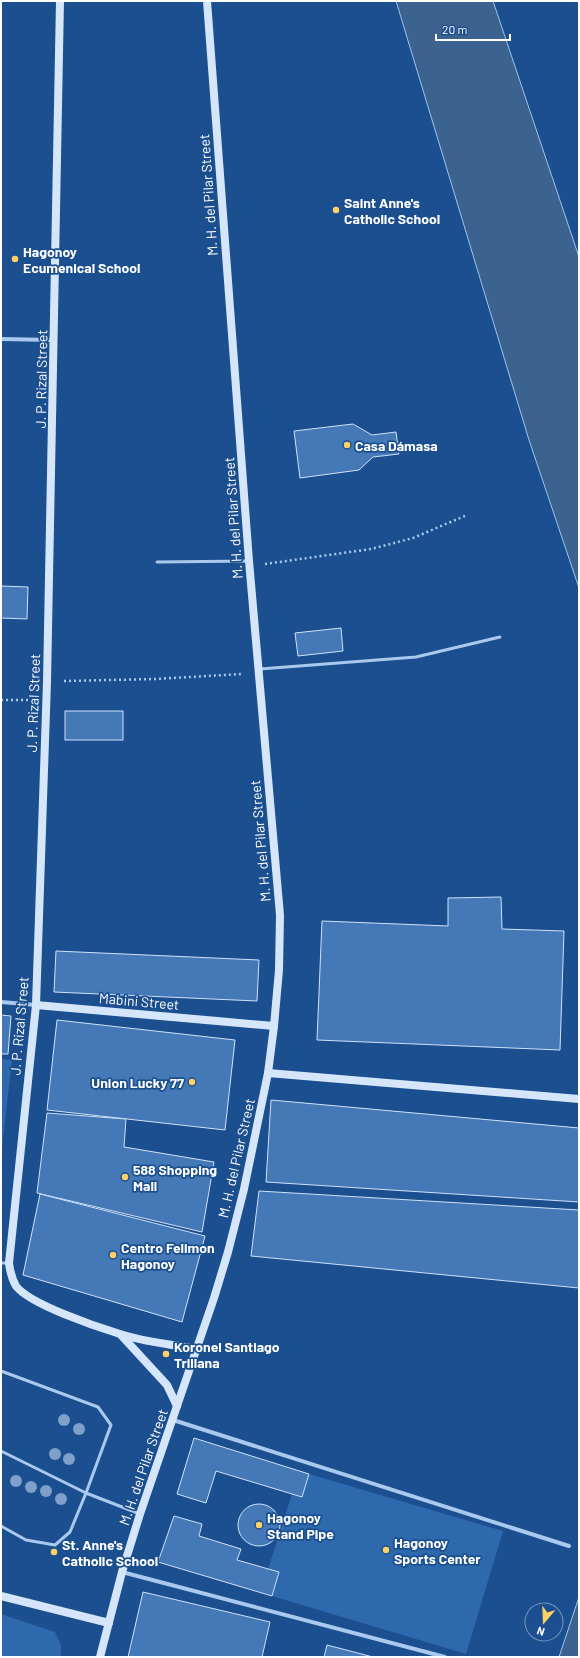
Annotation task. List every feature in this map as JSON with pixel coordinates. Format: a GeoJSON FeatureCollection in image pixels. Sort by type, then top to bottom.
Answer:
{"type":"FeatureCollection","features":[{"type":"Feature","properties":{"kind":"street","name":"J. P. Rizal Street"},"geometry":{"type":"LineString","coordinates":[[60,1],[55,340],[47,700],[36,1005],[5,1263],[17,1287],[29,1297],[44,1306],[122,1335],[195,1349]]}},
{"type":"Feature","properties":{"kind":"street","name":"M. H. del Pilar Street"},"geometry":{"type":"LineString","coordinates":[[100,1657],[122,1572],[140,1514],[173,1420],[195,1349],[214,1298],[228,1252],[246,1181],[268,1073],[279,970],[280,915],[249,563],[207,1]]}},
{"type":"Feature","properties":{"kind":"street"},"geometry":{"type":"LineString","coordinates":[[1,339],[55,340]]}},
{"type":"Feature","properties":{"kind":"street","name":"Mabini Street"},"geometry":{"type":"LineString","coordinates":[[1,1002],[274,1026]]}},
{"type":"Feature","properties":{"kind":"street"},"geometry":{"type":"LineString","coordinates":[[268,1073],[579,1099]]}},
{"type":"Feature","properties":{"kind":"street","name":"J. P. Rizal Street"},"geometry":{"type":"LineString","coordinates":[[122,1335],[167,1385],[177,1406]]}},
{"type":"Feature","properties":{"kind":"street"},"geometry":{"type":"LineString","coordinates":[[173,1420],[569,1546]]}},
{"type":"Feature","properties":{"kind":"street"},"geometry":{"type":"LineString","coordinates":[[122,1572],[445,1657]]}},
{"type":"Feature","properties":{"kind":"street"},"geometry":{"type":"LineString","coordinates":[[1,1596],[109,1623]]}},
{"type":"Feature","properties":{"kind":"lane"},"geometry":{"type":"LineString","coordinates":[[157,562],[249,563]]}},
{"type":"Feature","properties":{"kind":"lane"},"geometry":{"type":"LineString","coordinates":[[259,671],[416,656],[500,638]]}},
{"type":"Feature","properties":{"kind":"lane"},"geometry":{"type":"LineString","coordinates":[[1,1371],[98,1407],[111,1425],[70,1532],[55,1544],[26,1540],[1,1526]]}},
{"type":"Feature","properties":{"kind":"lane"},"geometry":{"type":"LineString","coordinates":[[1,1451],[86,1493],[140,1514]]}},
{"type":"Feature","properties":{"kind":"path"},"geometry":{"type":"LineString","coordinates":[[249,563],[371,549],[412,538],[467,515]]}},
{"type":"Feature","properties":{"kind":"path"},"geometry":{"type":"LineString","coordinates":[[47,682],[155,679],[259,671]]}},
{"type":"Feature","properties":{"kind":"path"},"geometry":{"type":"LineString","coordinates":[[1,700],[47,700]]}},
{"type":"Feature","properties":{"kind":"shaded area"},"geometry":{"type":"Polygon","coordinates":[[[396,1],[493,1],[579,257],[579,588],[529,440],[396,1]]]}},
{"type":"Feature","properties":{"kind":"shaded area"},"geometry":{"type":"Polygon","coordinates":[[[1,1059],[12,1060],[1,1156],[1,1059]]]}},
{"type":"Feature","properties":{"kind":"shaded area","name":"Hagonoy Sports Center"},"geometry":{"type":"Polygon","coordinates":[[[309,1474],[503,1531],[466,1654],[272,1596],[279,1572],[268,1569],[292,1494],[302,1497],[309,1474]]]}},
{"type":"Feature","properties":{"kind":"shaded area"},"geometry":{"type":"Polygon","coordinates":[[[579,1597],[579,1657],[559,1657],[579,1597]]]}},
{"type":"Feature","properties":{"kind":"shaded area"},"geometry":{"type":"Polygon","coordinates":[[[1,1614],[55,1632],[61,1645],[61,1657],[1,1657],[1,1614]]]}},
{"type":"Feature","properties":{"kind":"building","name":"Casa Dámasa"},"geometry":{"type":"Polygon","coordinates":[[[353,424],[372,435],[396,432],[399,454],[373,457],[359,470],[300,478],[294,431],[353,424]]]}},
{"type":"Feature","properties":{"kind":"building"},"geometry":{"type":"Polygon","coordinates":[[[1,586],[28,587],[27,619],[1,618],[1,586]]]}},
{"type":"Feature","properties":{"kind":"building"},"geometry":{"type":"Polygon","coordinates":[[[341,628],[343,651],[298,656],[295,633],[341,628]]]}},
{"type":"Feature","properties":{"kind":"building"},"geometry":{"type":"Polygon","coordinates":[[[65,711],[123,711],[123,740],[65,740],[65,711]]]}},
{"type":"Feature","properties":{"kind":"building"},"geometry":{"type":"Polygon","coordinates":[[[501,897],[502,929],[564,931],[560,1050],[317,1040],[322,921],[448,926],[448,898],[501,897]]]}},
{"type":"Feature","properties":{"kind":"building"},"geometry":{"type":"Polygon","coordinates":[[[56,951],[259,960],[257,1001],[54,992],[56,951]]]}},
{"type":"Feature","properties":{"kind":"building"},"geometry":{"type":"Polygon","coordinates":[[[1,1015],[11,1016],[8,1054],[1,1054],[1,1015]]]}},
{"type":"Feature","properties":{"kind":"building"},"geometry":{"type":"Polygon","coordinates":[[[57,1020],[235,1040],[225,1130],[47,1110],[57,1020]]]}},
{"type":"Feature","properties":{"kind":"building"},"geometry":{"type":"Polygon","coordinates":[[[271,1100],[579,1128],[579,1202],[266,1182],[271,1100]]]}},
{"type":"Feature","properties":{"kind":"building","name":"588 Shopping Mall"},"geometry":{"type":"Polygon","coordinates":[[[47,1113],[126,1119],[124,1147],[214,1162],[202,1232],[37,1193],[47,1113]]]}},
{"type":"Feature","properties":{"kind":"building"},"geometry":{"type":"Polygon","coordinates":[[[259,1191],[579,1210],[579,1288],[251,1256],[259,1191]]]}},
{"type":"Feature","properties":{"kind":"building","name":"Centro Felimon Hagonoy"},"geometry":{"type":"Polygon","coordinates":[[[40,1194],[205,1236],[182,1322],[23,1275],[40,1194]]]}},
{"type":"Feature","properties":{"kind":"building"},"geometry":{"type":"Polygon","coordinates":[[[194,1438],[309,1474],[302,1497],[216,1471],[206,1503],[177,1494],[194,1438]]]}},
{"type":"Feature","properties":{"kind":"building","name":"Hagonoy Stand Pipe"},"geometry":{"type":"Polygon","coordinates":[[[255,1504],[263,1504],[274,1510],[280,1521],[280,1529],[274,1540],[263,1546],[255,1546],[244,1540],[238,1529],[238,1521],[244,1510],[255,1504]]]}},
{"type":"Feature","properties":{"kind":"building"},"geometry":{"type":"Polygon","coordinates":[[[174,1516],[202,1524],[199,1536],[241,1549],[237,1560],[279,1572],[272,1596],[158,1562],[174,1516]]]}},
{"type":"Feature","properties":{"kind":"building"},"geometry":{"type":"Polygon","coordinates":[[[143,1592],[270,1622],[262,1657],[128,1657],[143,1592]]]}},
{"type":"Feature","properties":{"kind":"building"},"geometry":{"type":"Polygon","coordinates":[[[327,1645],[373,1657],[324,1657],[327,1645]]]}},
{"type":"Feature","properties":{"kind":"place","name":"Saint Anne's Catholic School"},"geometry":{"type":"Point","coordinates":[336,210]}},
{"type":"Feature","properties":{"kind":"place","name":"Hagonoy Ecumenical School"},"geometry":{"type":"Point","coordinates":[15,259]}},
{"type":"Feature","properties":{"kind":"place","name":"Casa Dámasa"},"geometry":{"type":"Point","coordinates":[347,445]}},
{"type":"Feature","properties":{"kind":"place","name":"Union Lucky 77"},"geometry":{"type":"Point","coordinates":[192,1082]}},
{"type":"Feature","properties":{"kind":"place","name":"588 Shopping Mall"},"geometry":{"type":"Point","coordinates":[125,1177]}},
{"type":"Feature","properties":{"kind":"place","name":"Centro Felimon Hagonoy"},"geometry":{"type":"Point","coordinates":[113,1255]}},
{"type":"Feature","properties":{"kind":"place","name":"Koronel Santiago Trillana"},"geometry":{"type":"Point","coordinates":[166,1354]}},
{"type":"Feature","properties":{"kind":"place","name":"Hagonoy Stand Pipe"},"geometry":{"type":"Point","coordinates":[259,1525]}},
{"type":"Feature","properties":{"kind":"place","name":"Hagonoy Sports Center"},"geometry":{"type":"Point","coordinates":[386,1550]}},
{"type":"Feature","properties":{"kind":"place","name":"St. Anne's Catholic School"},"geometry":{"type":"Point","coordinates":[54,1552]}}]}
